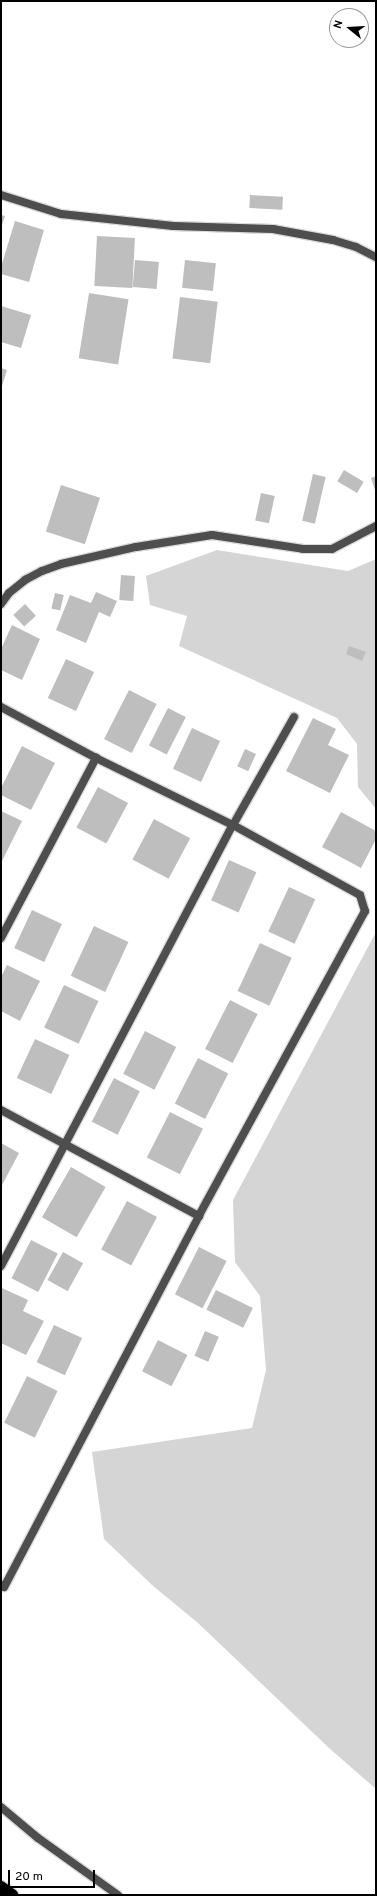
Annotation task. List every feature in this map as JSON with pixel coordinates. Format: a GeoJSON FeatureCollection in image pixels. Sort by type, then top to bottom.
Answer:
{"type":"FeatureCollection","features":[{"type":"Feature","properties":{"kind":"highway"},"geometry":{"type":"LineString","coordinates":[[1,1887],[12,1895]]}},
{"type":"Feature","properties":{"kind":"street"},"geometry":{"type":"LineString","coordinates":[[1,195],[61,214],[173,226],[273,229],[333,240],[356,247],[376,257]]}},
{"type":"Feature","properties":{"kind":"street"},"geometry":{"type":"LineString","coordinates":[[1,604],[9,593],[25,580],[42,571],[61,564],[136,547],[212,535],[303,549],[332,548],[376,526]]}},
{"type":"Feature","properties":{"kind":"street"},"geometry":{"type":"LineString","coordinates":[[1,707],[96,758],[234,825],[360,895],[365,911],[199,1216],[4,1587],[1,1585]]}},
{"type":"Feature","properties":{"kind":"street"},"geometry":{"type":"LineString","coordinates":[[1,1266],[234,825],[294,717]]}},
{"type":"Feature","properties":{"kind":"street"},"geometry":{"type":"LineString","coordinates":[[1,938],[96,758]]}},
{"type":"Feature","properties":{"kind":"street"},"geometry":{"type":"LineString","coordinates":[[1,1110],[199,1216]]}},
{"type":"Feature","properties":{"kind":"street"},"geometry":{"type":"LineString","coordinates":[[1,1807],[38,1838],[118,1895]]}},
{"type":"Feature","properties":{"kind":"shaded area"},"geometry":{"type":"Polygon","coordinates":[[[217,550],[348,571],[376,559],[376,809],[358,787],[357,744],[337,718],[179,646],[187,616],[150,605],[146,576],[217,550]]]}},
{"type":"Feature","properties":{"kind":"shaded area"},"geometry":{"type":"Polygon","coordinates":[[[376,932],[376,1789],[329,1748],[198,1623],[152,1585],[104,1539],[92,1452],[252,1428],[266,1370],[260,1296],[235,1262],[233,1200],[376,932]]]}},
{"type":"Feature","properties":{"kind":"building"},"geometry":{"type":"Polygon","coordinates":[[[250,195],[283,197],[282,210],[249,208],[250,195]]]}},
{"type":"Feature","properties":{"kind":"building"},"geometry":{"type":"Polygon","coordinates":[[[1,215],[5,216],[1,228],[1,215]]]}},
{"type":"Feature","properties":{"kind":"building"},"geometry":{"type":"Polygon","coordinates":[[[15,221],[44,230],[29,282],[1,274],[1,267],[15,221]]]}},
{"type":"Feature","properties":{"kind":"building"},"geometry":{"type":"Polygon","coordinates":[[[97,236],[135,238],[132,288],[94,286],[97,236]]]}},
{"type":"Feature","properties":{"kind":"building"},"geometry":{"type":"Polygon","coordinates":[[[135,260],[159,262],[157,289],[133,287],[135,260]]]}},
{"type":"Feature","properties":{"kind":"building"},"geometry":{"type":"Polygon","coordinates":[[[185,260],[216,263],[213,291],[182,288],[185,260]]]}},
{"type":"Feature","properties":{"kind":"building"},"geometry":{"type":"Polygon","coordinates":[[[89,293],[129,299],[118,364],[79,358],[89,293]]]}},
{"type":"Feature","properties":{"kind":"building"},"geometry":{"type":"Polygon","coordinates":[[[180,297],[218,302],[210,363],[172,359],[180,297]]]}},
{"type":"Feature","properties":{"kind":"building"},"geometry":{"type":"Polygon","coordinates":[[[1,306],[31,315],[21,348],[1,342],[1,306]]]}},
{"type":"Feature","properties":{"kind":"building"},"geometry":{"type":"Polygon","coordinates":[[[1,368],[7,370],[1,389],[1,368]]]}},
{"type":"Feature","properties":{"kind":"building"},"geometry":{"type":"Polygon","coordinates":[[[344,470],[364,482],[357,493],[337,481],[344,470]]]}},
{"type":"Feature","properties":{"kind":"building"},"geometry":{"type":"Polygon","coordinates":[[[313,474],[326,477],[315,524],[302,521],[313,474]]]}},
{"type":"Feature","properties":{"kind":"building"},"geometry":{"type":"Polygon","coordinates":[[[376,476],[376,493],[371,478],[376,476]]]}},
{"type":"Feature","properties":{"kind":"building"},"geometry":{"type":"Polygon","coordinates":[[[61,485],[100,498],[85,544],[46,532],[61,485]]]}},
{"type":"Feature","properties":{"kind":"building"},"geometry":{"type":"Polygon","coordinates":[[[261,493],[275,496],[269,523],[255,520],[261,493]]]}},
{"type":"Feature","properties":{"kind":"building"},"geometry":{"type":"Polygon","coordinates":[[[121,575],[135,576],[133,601],[119,600],[121,575]]]}},
{"type":"Feature","properties":{"kind":"building"},"geometry":{"type":"Polygon","coordinates":[[[96,592],[117,601],[110,617],[99,612],[86,643],[56,630],[70,595],[91,603],[96,592]]]}},
{"type":"Feature","properties":{"kind":"building"},"geometry":{"type":"Polygon","coordinates":[[[55,593],[64,595],[60,611],[51,609],[55,593]]]}},
{"type":"Feature","properties":{"kind":"building"},"geometry":{"type":"Polygon","coordinates":[[[25,604],[36,616],[24,627],[13,615],[25,604]]]}},
{"type":"Feature","properties":{"kind":"building"},"geometry":{"type":"Polygon","coordinates":[[[12,625],[40,639],[22,680],[1,670],[1,649],[12,625]]]}},
{"type":"Feature","properties":{"kind":"building"},"geometry":{"type":"Polygon","coordinates":[[[349,646],[366,652],[362,661],[346,654],[349,646]]]}},
{"type":"Feature","properties":{"kind":"building"},"geometry":{"type":"Polygon","coordinates":[[[66,659],[94,672],[76,711],[48,698],[66,659]]]}},
{"type":"Feature","properties":{"kind":"building"},"geometry":{"type":"Polygon","coordinates":[[[129,690],[157,704],[132,753],[104,739],[129,690]]]}},
{"type":"Feature","properties":{"kind":"building"},"geometry":{"type":"Polygon","coordinates":[[[168,708],[186,717],[167,755],[149,745],[168,708]]]}},
{"type":"Feature","properties":{"kind":"building"},"geometry":{"type":"Polygon","coordinates":[[[313,718],[336,729],[328,745],[349,755],[330,793],[286,771],[313,718]]]}},
{"type":"Feature","properties":{"kind":"building"},"geometry":{"type":"Polygon","coordinates":[[[192,728],[220,741],[201,782],[173,769],[192,728]]]}},
{"type":"Feature","properties":{"kind":"building"},"geometry":{"type":"Polygon","coordinates":[[[22,746],[55,763],[31,810],[1,795],[1,788],[22,746]]]}},
{"type":"Feature","properties":{"kind":"building"},"geometry":{"type":"Polygon","coordinates":[[[245,749],[256,754],[248,771],[237,766],[245,749]]]}},
{"type":"Feature","properties":{"kind":"building"},"geometry":{"type":"Polygon","coordinates":[[[98,787],[128,803],[106,844],[76,828],[98,787]]]}},
{"type":"Feature","properties":{"kind":"building"},"geometry":{"type":"Polygon","coordinates":[[[1,811],[22,821],[1,863],[1,811]]]}},
{"type":"Feature","properties":{"kind":"building"},"geometry":{"type":"Polygon","coordinates":[[[341,812],[376,831],[376,839],[361,868],[322,847],[341,812]]]}},
{"type":"Feature","properties":{"kind":"building"},"geometry":{"type":"Polygon","coordinates":[[[154,819],[190,838],[169,879],[132,860],[154,819]]]}},
{"type":"Feature","properties":{"kind":"building"},"geometry":{"type":"Polygon","coordinates":[[[229,860],[256,872],[239,912],[211,900],[229,860]]]}},
{"type":"Feature","properties":{"kind":"building"},"geometry":{"type":"Polygon","coordinates":[[[289,887],[315,899],[295,944],[268,931],[289,887]]]}},
{"type":"Feature","properties":{"kind":"building"},"geometry":{"type":"Polygon","coordinates":[[[32,910],[62,924],[44,962],[14,948],[32,910]]]}},
{"type":"Feature","properties":{"kind":"building"},"geometry":{"type":"Polygon","coordinates":[[[94,926],[128,942],[105,992],[71,976],[94,926]]]}},
{"type":"Feature","properties":{"kind":"building"},"geometry":{"type":"Polygon","coordinates":[[[260,943],[292,958],[269,1006],[238,991],[260,943]]]}},
{"type":"Feature","properties":{"kind":"building"},"geometry":{"type":"Polygon","coordinates":[[[7,965],[40,981],[20,1021],[1,1011],[1,977],[7,965]]]}},
{"type":"Feature","properties":{"kind":"building"},"geometry":{"type":"Polygon","coordinates":[[[64,985],[98,1001],[79,1044],[44,1028],[64,985]]]}},
{"type":"Feature","properties":{"kind":"building"},"geometry":{"type":"Polygon","coordinates":[[[230,1000],[258,1014],[233,1063],[205,1049],[230,1000]]]}},
{"type":"Feature","properties":{"kind":"building"},"geometry":{"type":"Polygon","coordinates":[[[145,1031],[176,1047],[154,1090],[123,1074],[145,1031]]]}},
{"type":"Feature","properties":{"kind":"building"},"geometry":{"type":"Polygon","coordinates":[[[35,1039],[69,1055],[51,1094],[17,1078],[35,1039]]]}},
{"type":"Feature","properties":{"kind":"building"},"geometry":{"type":"Polygon","coordinates":[[[198,1058],[228,1073],[205,1119],[175,1103],[198,1058]]]}},
{"type":"Feature","properties":{"kind":"building"},"geometry":{"type":"Polygon","coordinates":[[[114,1078],[140,1091],[118,1135],[92,1122],[114,1078]]]}},
{"type":"Feature","properties":{"kind":"building"},"geometry":{"type":"Polygon","coordinates":[[[170,1112],[203,1129],[180,1174],[147,1157],[170,1112]]]}},
{"type":"Feature","properties":{"kind":"building"},"geometry":{"type":"Polygon","coordinates":[[[1,1143],[19,1153],[1,1187],[1,1143]]]}},
{"type":"Feature","properties":{"kind":"building"},"geometry":{"type":"Polygon","coordinates":[[[71,1167],[106,1187],[77,1237],[42,1217],[71,1167]]]}},
{"type":"Feature","properties":{"kind":"building"},"geometry":{"type":"Polygon","coordinates":[[[127,1201],[157,1217],[131,1266],[101,1250],[127,1201]]]}},
{"type":"Feature","properties":{"kind":"building"},"geometry":{"type":"Polygon","coordinates":[[[31,1240],[58,1254],[38,1292],[11,1278],[31,1240]]]}},
{"type":"Feature","properties":{"kind":"building"},"geometry":{"type":"Polygon","coordinates":[[[199,1247],[227,1261],[203,1308],[175,1294],[199,1247]]]}},
{"type":"Feature","properties":{"kind":"building"},"geometry":{"type":"Polygon","coordinates":[[[63,1252],[83,1263],[68,1291],[47,1280],[63,1252]]]}},
{"type":"Feature","properties":{"kind":"building"},"geometry":{"type":"Polygon","coordinates":[[[2,1288],[28,1300],[23,1311],[44,1321],[26,1355],[1,1343],[2,1288]]]}},
{"type":"Feature","properties":{"kind":"building"},"geometry":{"type":"Polygon","coordinates":[[[216,1290],[253,1308],[243,1328],[206,1310],[216,1290]]]}},
{"type":"Feature","properties":{"kind":"building"},"geometry":{"type":"Polygon","coordinates":[[[54,1325],[82,1338],[65,1375],[37,1362],[54,1325]]]}},
{"type":"Feature","properties":{"kind":"building"},"geometry":{"type":"Polygon","coordinates":[[[205,1331],[219,1337],[208,1362],[194,1356],[205,1331]]]}},
{"type":"Feature","properties":{"kind":"building"},"geometry":{"type":"Polygon","coordinates":[[[158,1340],[187,1355],[172,1386],[142,1371],[158,1340]]]}},
{"type":"Feature","properties":{"kind":"building"},"geometry":{"type":"Polygon","coordinates":[[[27,1376],[58,1391],[35,1438],[4,1423],[27,1376]]]}}]}
